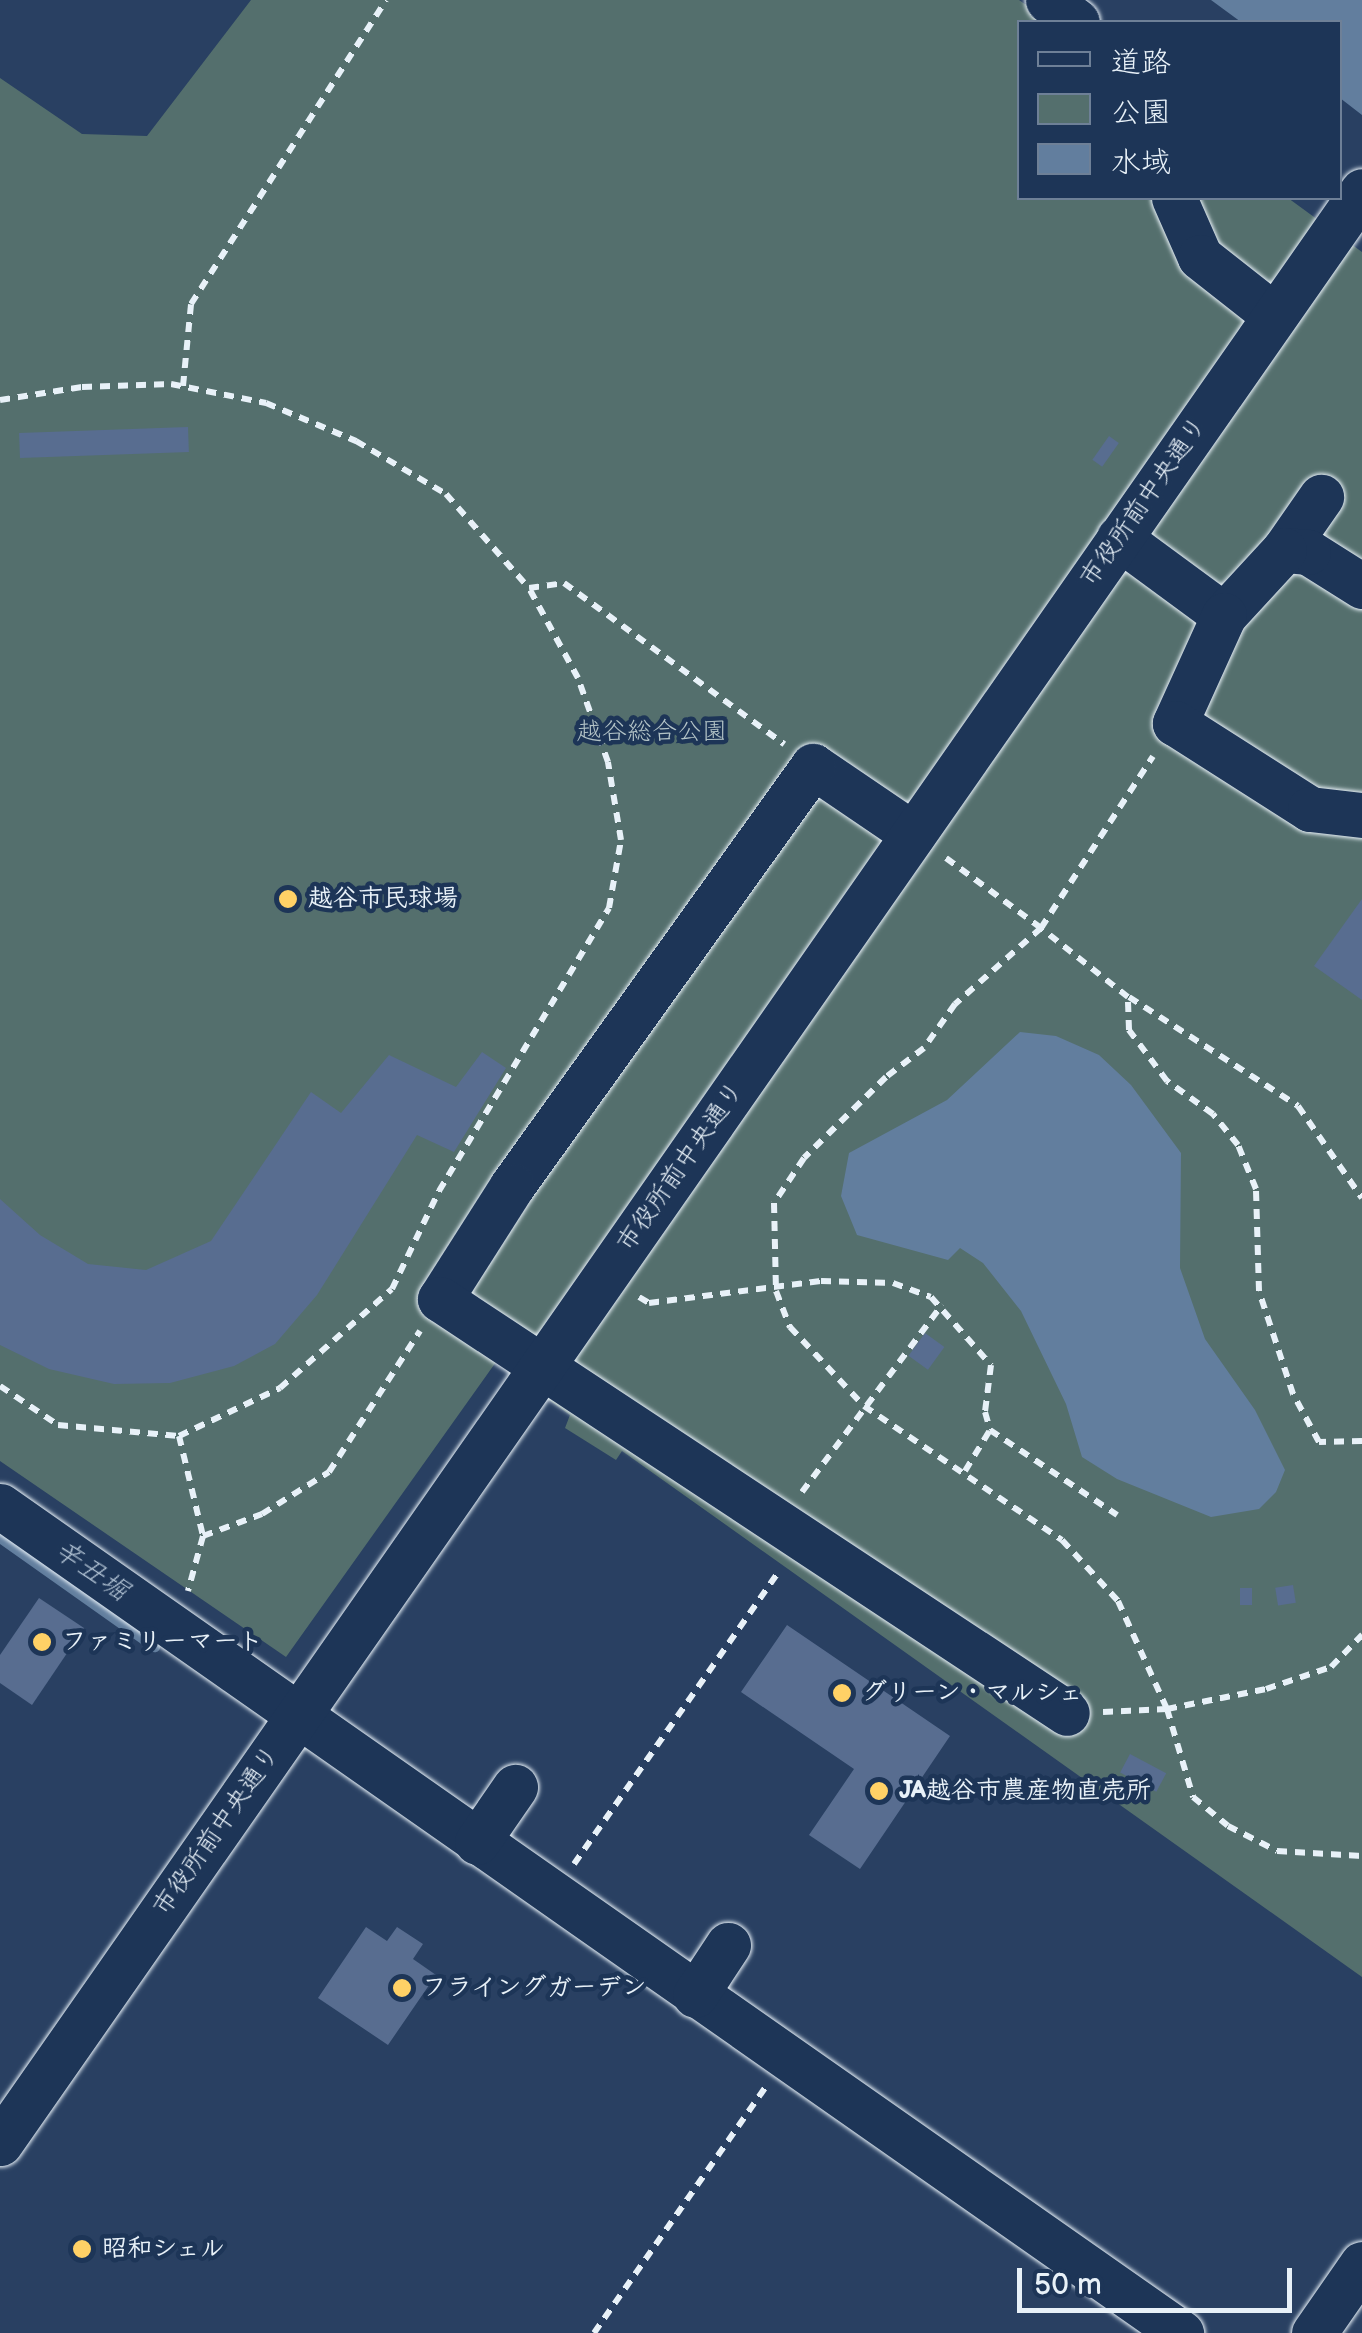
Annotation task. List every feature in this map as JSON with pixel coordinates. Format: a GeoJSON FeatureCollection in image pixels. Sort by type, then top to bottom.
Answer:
{"type":"FeatureCollection","features":[{"type":"Feature","properties":{"kind":"street"},"geometry":{"type":"LineString","coordinates":[[1048,0],[1074,20]]}},
{"type":"Feature","properties":{"kind":"street"},"geometry":{"type":"LineString","coordinates":[[1175,200],[1200,256],[1275,316]]}},
{"type":"Feature","properties":{"kind":"street","name":"市役所前中央通り"},"geometry":{"type":"LineString","coordinates":[[0,2143],[1119,538],[1350,216]]}},
{"type":"Feature","properties":{"kind":"street"},"geometry":{"type":"LineString","coordinates":[[1321,497],[1284,550],[1224,615],[1175,722],[1310,809],[1362,815]]}},
{"type":"Feature","properties":{"kind":"street"},"geometry":{"type":"LineString","coordinates":[[1119,538],[1224,615]]}},
{"type":"Feature","properties":{"kind":"street"},"geometry":{"type":"LineString","coordinates":[[1284,550],[1308,552],[1362,586]]}},
{"type":"Feature","properties":{"kind":"street"},"geometry":{"type":"LineString","coordinates":[[913,834],[813,766],[512,1186],[440,1298],[716,1471],[792,1530],[854,1563],[1067,1713]]}},
{"type":"Feature","properties":{"kind":"street"},"geometry":{"type":"LineString","coordinates":[[0,1506],[1180,2333]]}},
{"type":"Feature","properties":{"kind":"street"},"geometry":{"type":"LineString","coordinates":[[477,1842],[516,1787]]}},
{"type":"Feature","properties":{"kind":"street"},"geometry":{"type":"LineString","coordinates":[[695,1995],[728,1945]]}},
{"type":"Feature","properties":{"kind":"street"},"geometry":{"type":"LineString","coordinates":[[1314,2333],[1362,2264]]}},
{"type":"Feature","properties":{"kind":"path"},"geometry":{"type":"LineString","coordinates":[[183,386],[192,304],[386,0]]}},
{"type":"Feature","properties":{"kind":"path"},"geometry":{"type":"LineString","coordinates":[[0,400],[82,387],[183,386],[266,403],[356,441],[446,494],[530,588],[578,678],[608,762],[621,840],[609,908],[438,1191],[392,1288],[280,1388],[179,1436],[58,1426],[0,1386]]}},
{"type":"Feature","properties":{"kind":"path"},"geometry":{"type":"LineString","coordinates":[[530,588],[564,583],[813,766]]}},
{"type":"Feature","properties":{"kind":"path"},"geometry":{"type":"LineString","coordinates":[[1175,722],[1042,928],[955,1004],[924,1048],[886,1077],[804,1158],[774,1203],[776,1291],[790,1327],[864,1406],[1062,1540],[1118,1601],[1168,1709],[1193,1798],[1228,1826],[1277,1852],[1362,1856]]}},
{"type":"Feature","properties":{"kind":"path"},"geometry":{"type":"LineString","coordinates":[[913,834],[1042,928],[1128,997],[1298,1106],[1362,1198]]}},
{"type":"Feature","properties":{"kind":"path"},"geometry":{"type":"LineString","coordinates":[[1128,997],[1129,1030],[1168,1080],[1212,1114],[1238,1145],[1250,1174],[1258,1291],[1292,1394],[1320,1442],[1362,1441]]}},
{"type":"Feature","properties":{"kind":"path"},"geometry":{"type":"LineString","coordinates":[[604,1276],[649,1303],[776,1291],[820,1281],[893,1283],[942,1304],[990,1365],[984,1412],[990,1430],[1117,1515]]}},
{"type":"Feature","properties":{"kind":"path"},"geometry":{"type":"LineString","coordinates":[[203,1536],[262,1514],[329,1472],[440,1298]]}},
{"type":"Feature","properties":{"kind":"path"},"geometry":{"type":"LineString","coordinates":[[552,1895],[792,1530],[864,1406],[942,1304]]}},
{"type":"Feature","properties":{"kind":"path"},"geometry":{"type":"LineString","coordinates":[[965,1471],[990,1430]]}},
{"type":"Feature","properties":{"kind":"path"},"geometry":{"type":"LineString","coordinates":[[176,1630],[203,1536],[179,1436]]}},
{"type":"Feature","properties":{"kind":"path"},"geometry":{"type":"LineString","coordinates":[[1067,1713],[1168,1709],[1330,1667],[1362,1635]]}},
{"type":"Feature","properties":{"kind":"path"},"geometry":{"type":"LineString","coordinates":[[594,2333],[785,2059]]}},
{"type":"Feature","properties":{"kind":"green space","name":"越谷総合公園"},"geometry":{"type":"Polygon","coordinates":[[[251,0],[1019,0],[1047,20],[1017,20],[1017,200],[1291,200],[1362,252],[1362,1977],[622,1451],[616,1460],[565,1428],[570,1415],[496,1362],[286,1657],[0,1461],[0,78],[82,134],[147,136],[251,0]]]}},
{"type":"Feature","properties":{"kind":"water"},"geometry":{"type":"Polygon","coordinates":[[[1211,0],[1362,0],[1362,115],[1342,100],[1342,20],[1238,20],[1211,0]]]}},
{"type":"Feature","properties":{"kind":"water"},"geometry":{"type":"Polygon","coordinates":[[[1020,1032],[1056,1036],[1099,1055],[1131,1085],[1181,1153],[1180,1268],[1205,1339],[1255,1410],[1285,1470],[1276,1492],[1259,1509],[1211,1517],[1117,1479],[1082,1457],[1066,1404],[1021,1311],[983,1263],[960,1248],[948,1260],[857,1235],[841,1196],[849,1153],[947,1100],[1020,1032]]]}},
{"type":"Feature","properties":{"kind":"building"},"geometry":{"type":"Polygon","coordinates":[[[188,427],[189,452],[20,458],[19,433],[188,427]]]}},
{"type":"Feature","properties":{"kind":"building"},"geometry":{"type":"Polygon","coordinates":[[[1109,436],[1119,443],[1102,467],[1092,460],[1109,436]]]}},
{"type":"Feature","properties":{"kind":"building"},"geometry":{"type":"Polygon","coordinates":[[[1362,899],[1362,1000],[1314,966],[1362,899]]]}},
{"type":"Feature","properties":{"kind":"building"},"geometry":{"type":"Polygon","coordinates":[[[482,1052],[506,1068],[454,1152],[417,1135],[317,1295],[275,1344],[234,1366],[170,1383],[114,1384],[49,1369],[0,1345],[0,1199],[40,1235],[88,1264],[146,1270],[211,1241],[311,1092],[341,1113],[389,1055],[456,1087],[482,1052]]]}},
{"type":"Feature","properties":{"kind":"building"},"geometry":{"type":"Polygon","coordinates":[[[925,1333],[944,1347],[928,1370],[909,1356],[925,1333]]]}},
{"type":"Feature","properties":{"kind":"building"},"geometry":{"type":"Polygon","coordinates":[[[1293,1585],[1296,1603],[1278,1606],[1275,1588],[1293,1585]]]}},
{"type":"Feature","properties":{"kind":"building"},"geometry":{"type":"Polygon","coordinates":[[[1240,1588],[1252,1588],[1252,1605],[1240,1605],[1240,1588]]]}},
{"type":"Feature","properties":{"kind":"building","name":"ファミリーマート"},"geometry":{"type":"Polygon","coordinates":[[[39,1598],[84,1628],[32,1705],[0,1683],[0,1655],[39,1598]]]}},
{"type":"Feature","properties":{"kind":"building"},"geometry":{"type":"Polygon","coordinates":[[[787,1625],[950,1736],[860,1869],[809,1835],[854,1769],[741,1692],[787,1625]]]}},
{"type":"Feature","properties":{"kind":"building"},"geometry":{"type":"Polygon","coordinates":[[[1130,1754],[1166,1773],[1156,1792],[1120,1773],[1130,1754]]]}},
{"type":"Feature","properties":{"kind":"building"},"geometry":{"type":"Polygon","coordinates":[[[366,1927],[387,1941],[397,1927],[423,1944],[413,1959],[436,1975],[388,2045],[318,1998],[366,1927]]]}},
{"type":"Feature","properties":{"kind":"waterway","name":"辛丑堀"},"geometry":{"type":"LineString","coordinates":[[0,1537],[154,1646]]}},
{"type":"Feature","properties":{"kind":"place","name":"越谷市民球場"},"geometry":{"type":"Point","coordinates":[288,899]}},
{"type":"Feature","properties":{"kind":"place","name":"ファミリーマート"},"geometry":{"type":"Point","coordinates":[42,1642]}},
{"type":"Feature","properties":{"kind":"place","name":"グリーン・マルシェ"},"geometry":{"type":"Point","coordinates":[842,1693]}},
{"type":"Feature","properties":{"kind":"place","name":"JA越谷市農産物直売所"},"geometry":{"type":"Point","coordinates":[879,1791]}},
{"type":"Feature","properties":{"kind":"place","name":"フライングガーデン"},"geometry":{"type":"Point","coordinates":[402,1988]}},
{"type":"Feature","properties":{"kind":"place","name":"昭和シェル"},"geometry":{"type":"Point","coordinates":[82,2249]}}]}
